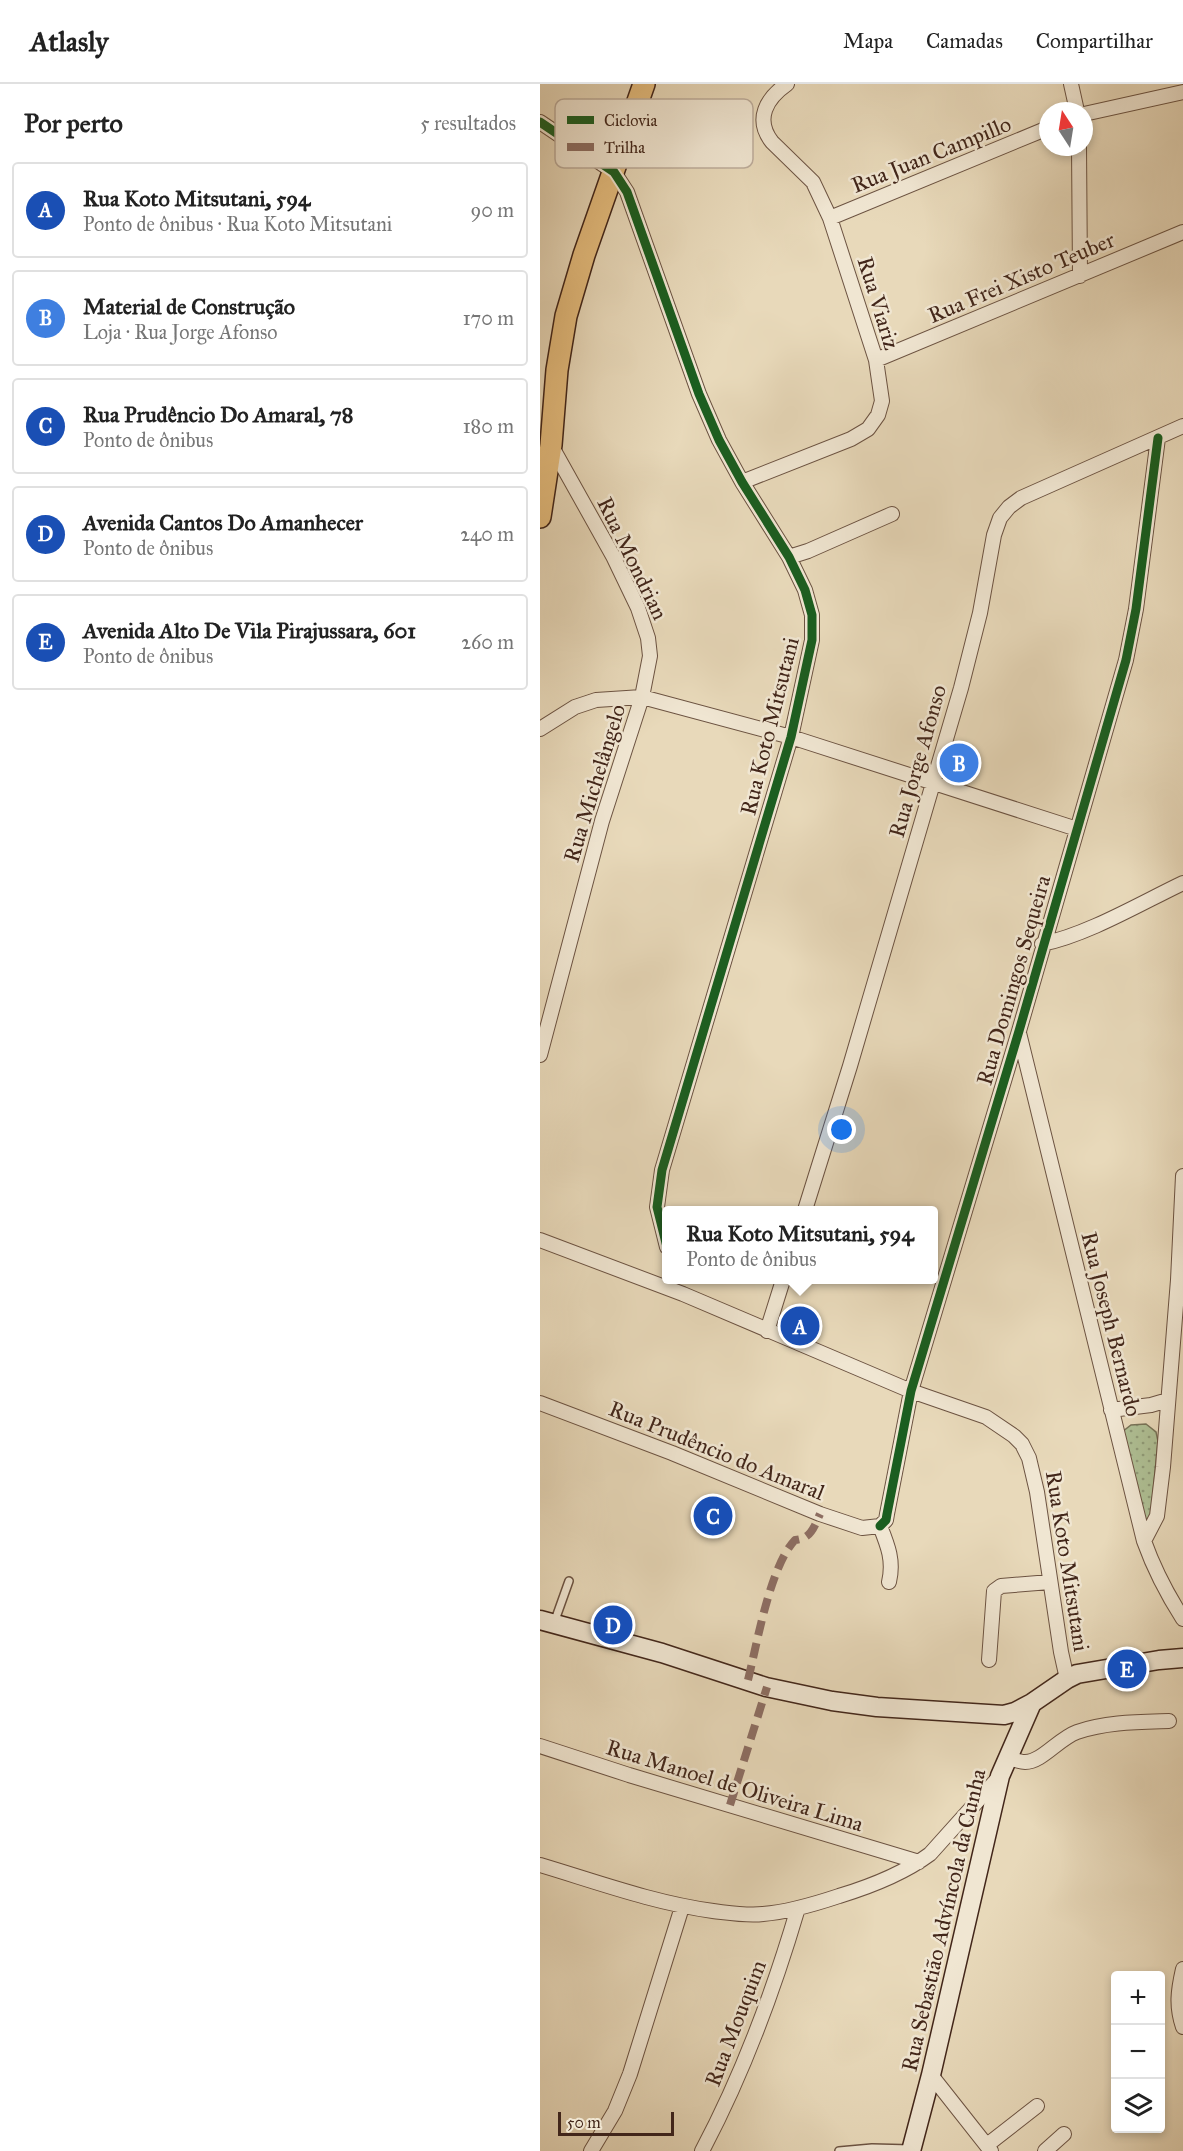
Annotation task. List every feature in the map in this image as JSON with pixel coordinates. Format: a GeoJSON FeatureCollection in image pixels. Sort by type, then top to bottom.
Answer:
{"type":"FeatureCollection","features":[{"type":"Feature","properties":{"kind":"main road"},"geometry":{"type":"LineString","coordinates":[[639,99],[644,84]]}},
{"type":"Feature","properties":{"kind":"main road"},"geometry":{"type":"LineString","coordinates":[[540,517],[551,445],[557,370],[566,316],[584,255],[615,168]]}},
{"type":"Feature","properties":{"kind":"main road"},"geometry":{"type":"LineString","coordinates":[[547,1622],[662,1653],[766,1687],[832,1701],[878,1707],[989,1715],[1015,1712],[1066,1679],[1088,1671],[1183,1658]]}},
{"type":"Feature","properties":{"kind":"main road","name":"Rua Sebastião Advíncola da Cunha"},"geometry":{"type":"LineString","coordinates":[[911,2150],[931,2075],[1000,1776],[1032,1703]]}},
{"type":"Feature","properties":{"kind":"street","name":"Rua Viariz"},"geometry":{"type":"LineString","coordinates":[[742,482],[851,439],[868,429],[878,415],[882,401],[876,360],[830,218],[813,182],[772,142],[764,126],[763,113],[767,103],[787,84]]}},
{"type":"Feature","properties":{"kind":"street"},"geometry":{"type":"LineString","coordinates":[[1071,84],[1075,102]]}},
{"type":"Feature","properties":{"kind":"street"},"geometry":{"type":"LineString","coordinates":[[1093,112],[1183,92]]}},
{"type":"Feature","properties":{"kind":"street"},"geometry":{"type":"LineString","coordinates":[[540,122],[555,132]]}},
{"type":"Feature","properties":{"kind":"street","name":"Rua Juan Campillo"},"geometry":{"type":"LineString","coordinates":[[830,218],[1039,132]]}},
{"type":"Feature","properties":{"kind":"street"},"geometry":{"type":"LineString","coordinates":[[1079,156],[1080,276]]}},
{"type":"Feature","properties":{"kind":"street"},"geometry":{"type":"LineString","coordinates":[[608,168],[614,172]]}},
{"type":"Feature","properties":{"kind":"street","name":"Rua Koto Mitsutani"},"geometry":{"type":"LineString","coordinates":[[614,172],[627,192],[637,216],[699,394],[719,440],[742,482],[789,557],[805,590],[812,615],[812,640],[790,736],[662,1170],[657,1206],[662,1228]]}},
{"type":"Feature","properties":{"kind":"street","name":"Rua Frei Xisto Teuber"},"geometry":{"type":"LineString","coordinates":[[876,360],[1183,232]]}},
{"type":"Feature","properties":{"kind":"street","name":"Rua Jorge Afonso"},"geometry":{"type":"LineString","coordinates":[[806,1206],[850,1066],[961,688],[980,613],[994,535],[1000,518],[1021,498],[1183,426]]}},
{"type":"Feature","properties":{"kind":"street","name":"Rua Domingos Sequeira"},"geometry":{"type":"LineString","coordinates":[[880,1526],[888,1514],[911,1391],[1019,1031],[1042,944],[1126,660],[1136,609],[1158,438]]}},
{"type":"Feature","properties":{"kind":"street","name":"Rua Mondrian"},"geometry":{"type":"LineString","coordinates":[[551,445],[613,556],[638,608],[648,638],[650,656],[642,697]]}},
{"type":"Feature","properties":{"kind":"street"},"geometry":{"type":"LineString","coordinates":[[789,557],[892,514]]}},
{"type":"Feature","properties":{"kind":"street"},"geometry":{"type":"LineString","coordinates":[[540,729],[575,707],[596,700],[642,697],[790,736],[1077,829]]}},
{"type":"Feature","properties":{"kind":"street","name":"Rua Michelângelo"},"geometry":{"type":"LineString","coordinates":[[540,1055],[602,821],[642,697]]}},
{"type":"Feature","properties":{"kind":"street"},"geometry":{"type":"LineString","coordinates":[[1042,944],[1058,941],[1081,932],[1183,883]]}},
{"type":"Feature","properties":{"kind":"street","name":"Rua Joseph Bernardo"},"geometry":{"type":"LineString","coordinates":[[1019,1031],[1144,1541],[1161,1581],[1183,1619]]}},
{"type":"Feature","properties":{"kind":"street"},"geometry":{"type":"LineString","coordinates":[[1144,1541],[1157,1516],[1178,1280],[1183,1176]]}},
{"type":"Feature","properties":{"kind":"street","name":"Rua Koto Mitsutani"},"geometry":{"type":"LineString","coordinates":[[540,1240],[683,1294],[911,1391],[986,1417],[1000,1425],[1022,1444],[1029,1458],[1037,1492],[1066,1679]]}},
{"type":"Feature","properties":{"kind":"street"},"geometry":{"type":"LineString","coordinates":[[679,1284],[683,1294]]}},
{"type":"Feature","properties":{"kind":"street"},"geometry":{"type":"LineString","coordinates":[[767,1331],[782,1284]]}},
{"type":"Feature","properties":{"kind":"street"},"geometry":{"type":"LineString","coordinates":[[1111,1410],[1151,1405],[1167,1400]]}},
{"type":"Feature","properties":{"kind":"street","name":"Rua Prudêncio do Amaral"},"geometry":{"type":"LineString","coordinates":[[540,1403],[672,1453],[820,1514],[862,1528],[880,1526]]}},
{"type":"Feature","properties":{"kind":"street"},"geometry":{"type":"LineString","coordinates":[[880,1526],[891,1552],[892,1570],[889,1582]]}},
{"type":"Feature","properties":{"kind":"street"},"geometry":{"type":"LineString","coordinates":[[989,1660],[994,1591],[1001,1586],[1050,1582]]}},
{"type":"Feature","properties":{"kind":"street"},"geometry":{"type":"LineString","coordinates":[[1007,1757],[1026,1762],[1042,1757],[1060,1740],[1077,1732],[1108,1724],[1169,1721]]}},
{"type":"Feature","properties":{"kind":"street","name":"Rua Manoel de Oliveira Lima"},"geometry":{"type":"LineString","coordinates":[[540,1746],[919,1862]]}},
{"type":"Feature","properties":{"kind":"street"},"geometry":{"type":"LineString","coordinates":[[540,1866],[682,1907],[736,1914],[762,1914],[798,1908],[888,1879],[919,1862],[930,1854],[1000,1776]]}},
{"type":"Feature","properties":{"kind":"street"},"geometry":{"type":"LineString","coordinates":[[591,2151],[615,2111],[630,2074],[682,1907]]}},
{"type":"Feature","properties":{"kind":"street","name":"Rua Mouquim"},"geometry":{"type":"LineString","coordinates":[[702,2151],[744,2068],[767,2007],[798,1908]]}},
{"type":"Feature","properties":{"kind":"street"},"geometry":{"type":"LineString","coordinates":[[1183,1970],[1177,1993],[1178,2012],[1183,2027]]}},
{"type":"Feature","properties":{"kind":"street"},"geometry":{"type":"LineString","coordinates":[[931,2075],[989,2148],[1037,2106]]}},
{"type":"Feature","properties":{"kind":"street"},"geometry":{"type":"LineString","coordinates":[[1044,2151],[1064,2134]]}},
{"type":"Feature","properties":{"kind":"lane"},"geometry":{"type":"LineString","coordinates":[[547,1622],[569,1581]]}},
{"type":"Feature","properties":{"kind":"lane"},"geometry":{"type":"LineString","coordinates":[[839,2151],[872,2148],[911,2150]]}},
{"type":"Feature","properties":{"kind":"green space"},"geometry":{"type":"Polygon","coordinates":[[[1146,1424],[1156,1432],[1158,1441],[1150,1523],[1144,1523],[1122,1432],[1131,1425],[1146,1424]]]}},
{"type":"Feature","properties":{"kind":"marked path"},"geometry":{"type":"LineString","coordinates":[[748,1680],[765,1606],[778,1568],[795,1540],[805,1537],[814,1528],[820,1514]]}},
{"type":"Feature","properties":{"kind":"marked path"},"geometry":{"type":"LineString","coordinates":[[730,1805],[767,1687]]}},
{"type":"Feature","properties":{"kind":"cycle path"},"geometry":{"type":"LineString","coordinates":[[540,122],[555,132]]}},
{"type":"Feature","properties":{"kind":"cycle path"},"geometry":{"type":"LineString","coordinates":[[608,168],[614,172],[627,192],[699,394],[719,440],[742,482],[789,557],[805,590],[812,615],[812,640],[791,737],[662,1170],[657,1207],[662,1227]]}},
{"type":"Feature","properties":{"kind":"cycle path"},"geometry":{"type":"LineString","coordinates":[[880,1526],[886,1520],[911,1391],[1019,1031],[1126,660],[1136,609],[1158,438]]}},
{"type":"Feature","properties":{"kind":"place","name":"Material de Construção"},"geometry":{"type":"Point","coordinates":[959,763]}},
{"type":"Feature","properties":{"kind":"place","name":"Rua Koto Mitsutani, 594"},"geometry":{"type":"Point","coordinates":[800,1326]}},
{"type":"Feature","properties":{"kind":"place","name":"Rua Prudêncio Do Amaral, 78"},"geometry":{"type":"Point","coordinates":[713,1516]}},
{"type":"Feature","properties":{"kind":"place","name":"Avenida Cantos Do Amanhecer"},"geometry":{"type":"Point","coordinates":[613,1625]}},
{"type":"Feature","properties":{"kind":"place","name":"Avenida Alto De Vila Pirajussara, 601"},"geometry":{"type":"Point","coordinates":[1127,1669]}}]}
